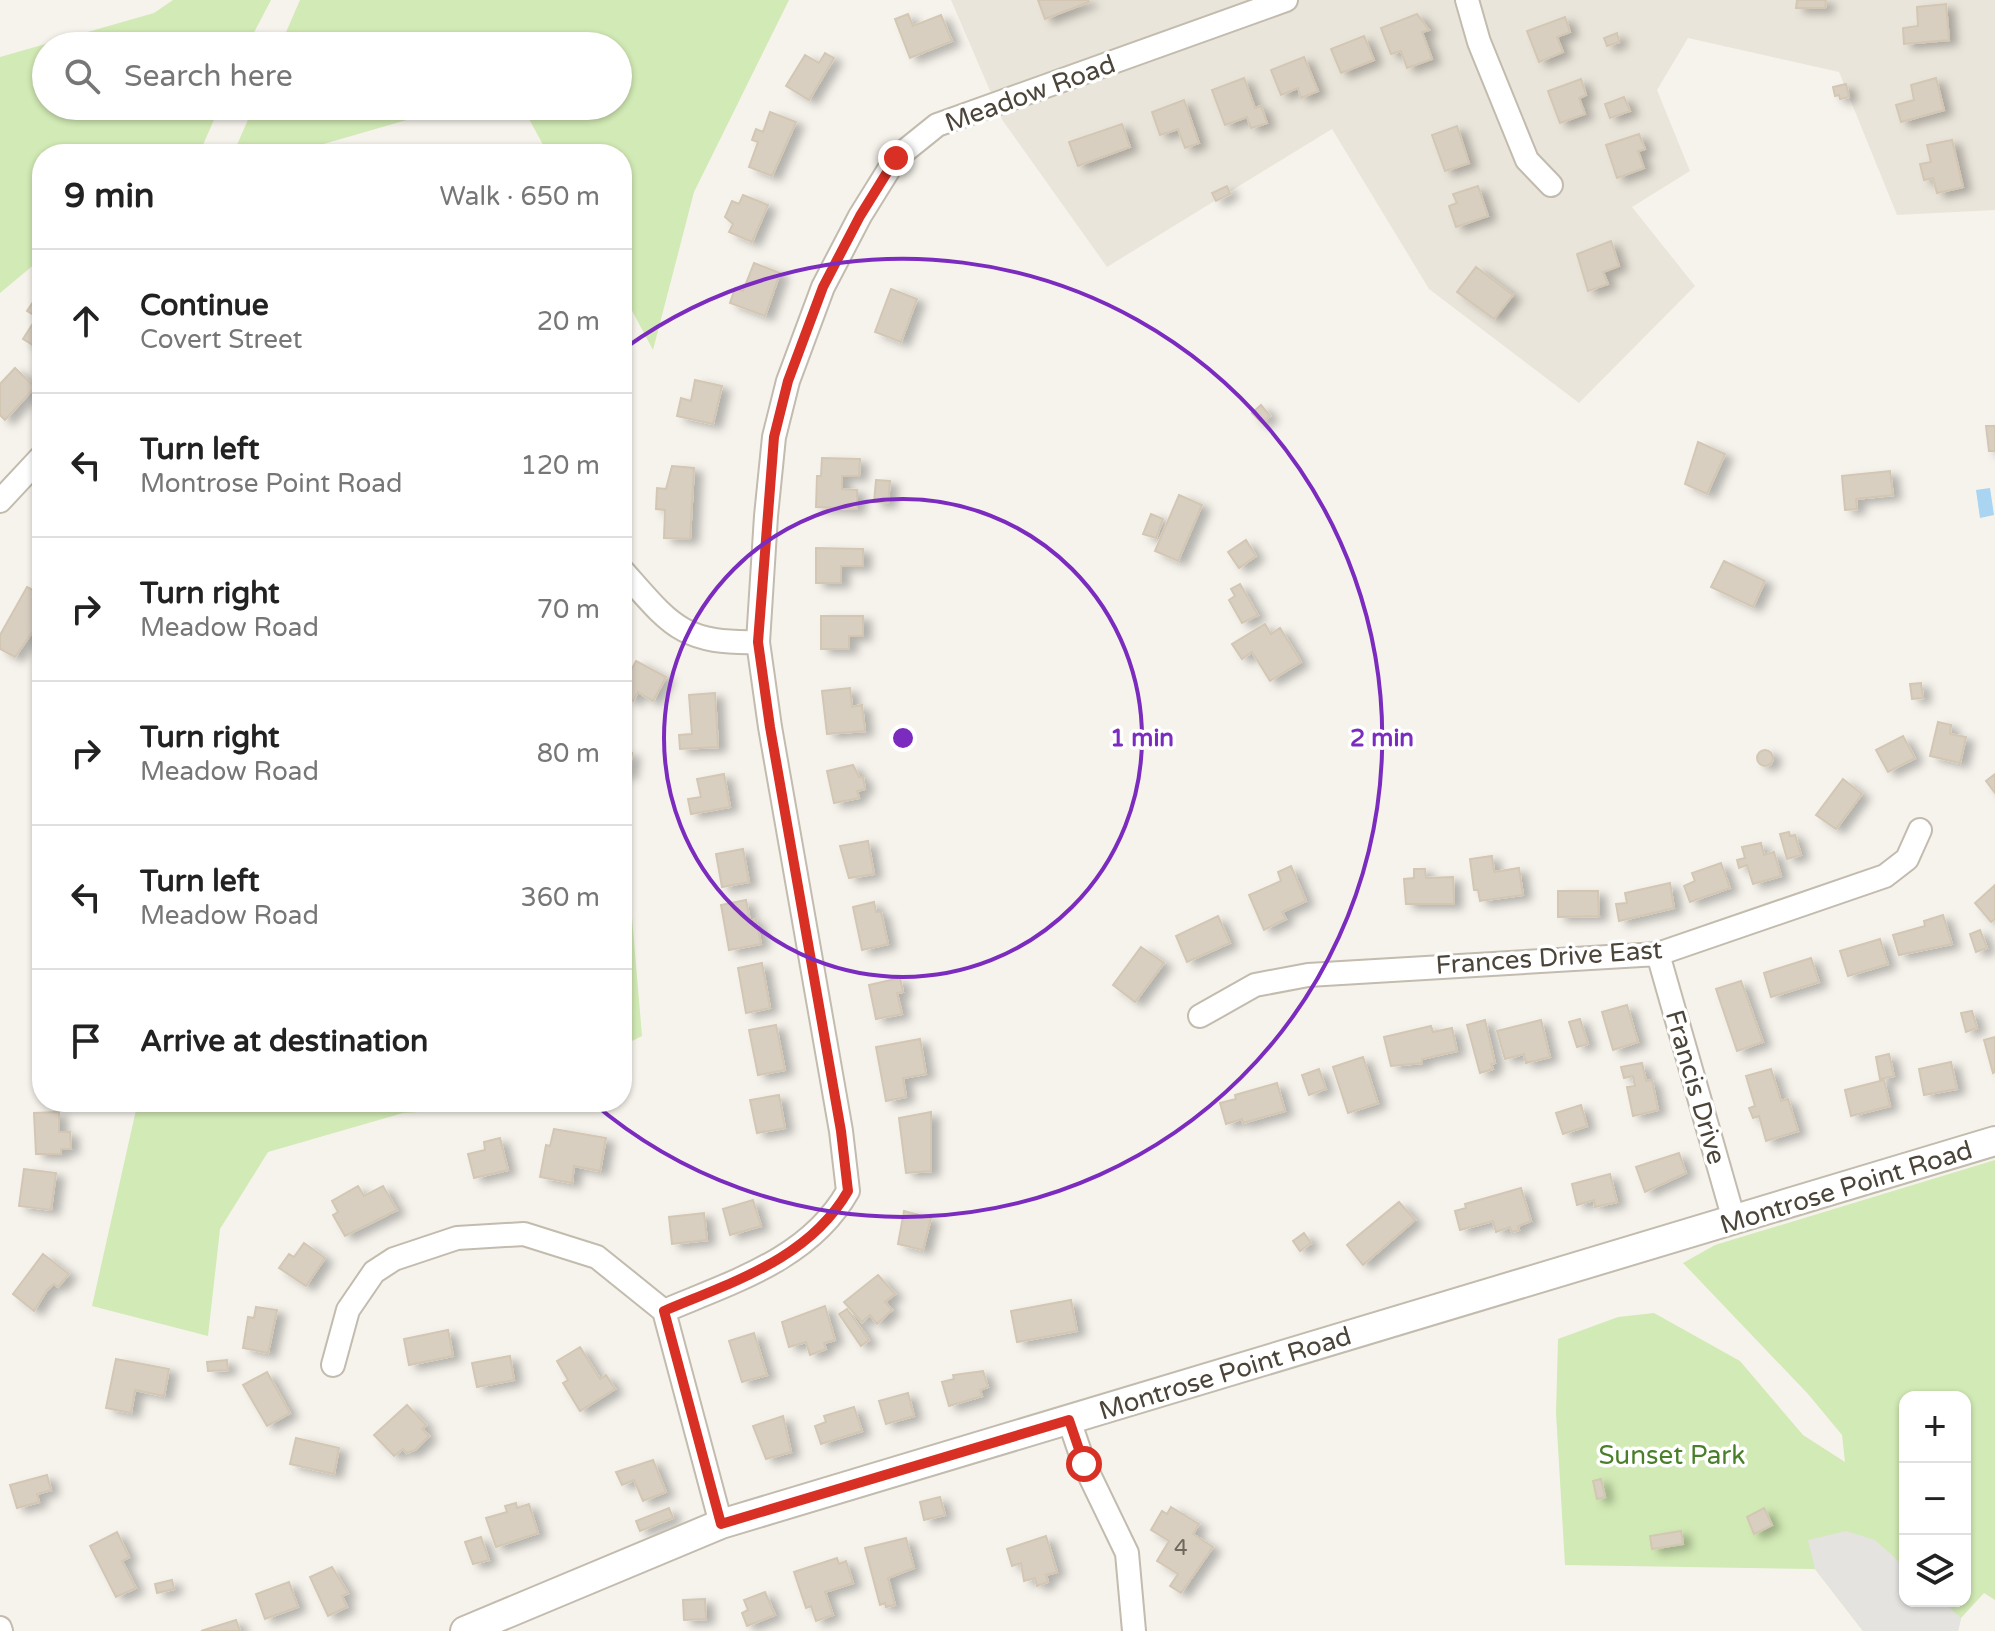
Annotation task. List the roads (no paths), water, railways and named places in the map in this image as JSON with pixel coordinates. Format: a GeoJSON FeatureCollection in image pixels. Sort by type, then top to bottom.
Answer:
{"type":"FeatureCollection","features":[{"type":"Feature","properties":{"kind":"street","name":"Meadow Road"},"geometry":{"type":"LineString","coordinates":[[664,1311],[773,1264],[820,1230],[848,1191],[841,1131],[772,743],[758,642],[774,437],[788,381],[823,287],[860,216],[896,158],[937,125],[1286,0]]}},
{"type":"Feature","properties":{"kind":"street"},"geometry":{"type":"LineString","coordinates":[[1467,0],[1479,42],[1527,160],[1551,185]]}},
{"type":"Feature","properties":{"kind":"street"},"geometry":{"type":"LineString","coordinates":[[0,501],[32,467]]}},
{"type":"Feature","properties":{"kind":"street"},"geometry":{"type":"LineString","coordinates":[[632,580],[683,632],[717,643],[758,642]]}},
{"type":"Feature","properties":{"kind":"street","name":"Frances Drive East"},"geometry":{"type":"LineString","coordinates":[[1200,1016],[1255,985],[1308,975],[1658,954],[1885,876],[1907,859],[1920,830]]}},
{"type":"Feature","properties":{"kind":"street","name":"Francis Drive"},"geometry":{"type":"LineString","coordinates":[[1658,954],[1734,1220]]}},
{"type":"Feature","properties":{"kind":"street","name":"Montrose Point Road"},"geometry":{"type":"LineString","coordinates":[[465,1631],[721,1524],[1995,1141]]}},
{"type":"Feature","properties":{"kind":"street"},"geometry":{"type":"LineString","coordinates":[[333,1365],[348,1310],[374,1272],[394,1259],[457,1238],[524,1234],[597,1257],[664,1311],[721,1524]]}},
{"type":"Feature","properties":{"kind":"street"},"geometry":{"type":"LineString","coordinates":[[1069,1420],[1084,1464],[1127,1553],[1134,1631]]}},
{"type":"Feature","properties":{"kind":"water"},"geometry":{"type":"Polygon","coordinates":[[[1990,488],[1994,515],[1980,518],[1976,490],[1990,488]]]}},
{"type":"Feature","properties":{"kind":"park label","name":"Sunset Park"},"geometry":{"type":"Point","coordinates":[1672,1455]}}]}
